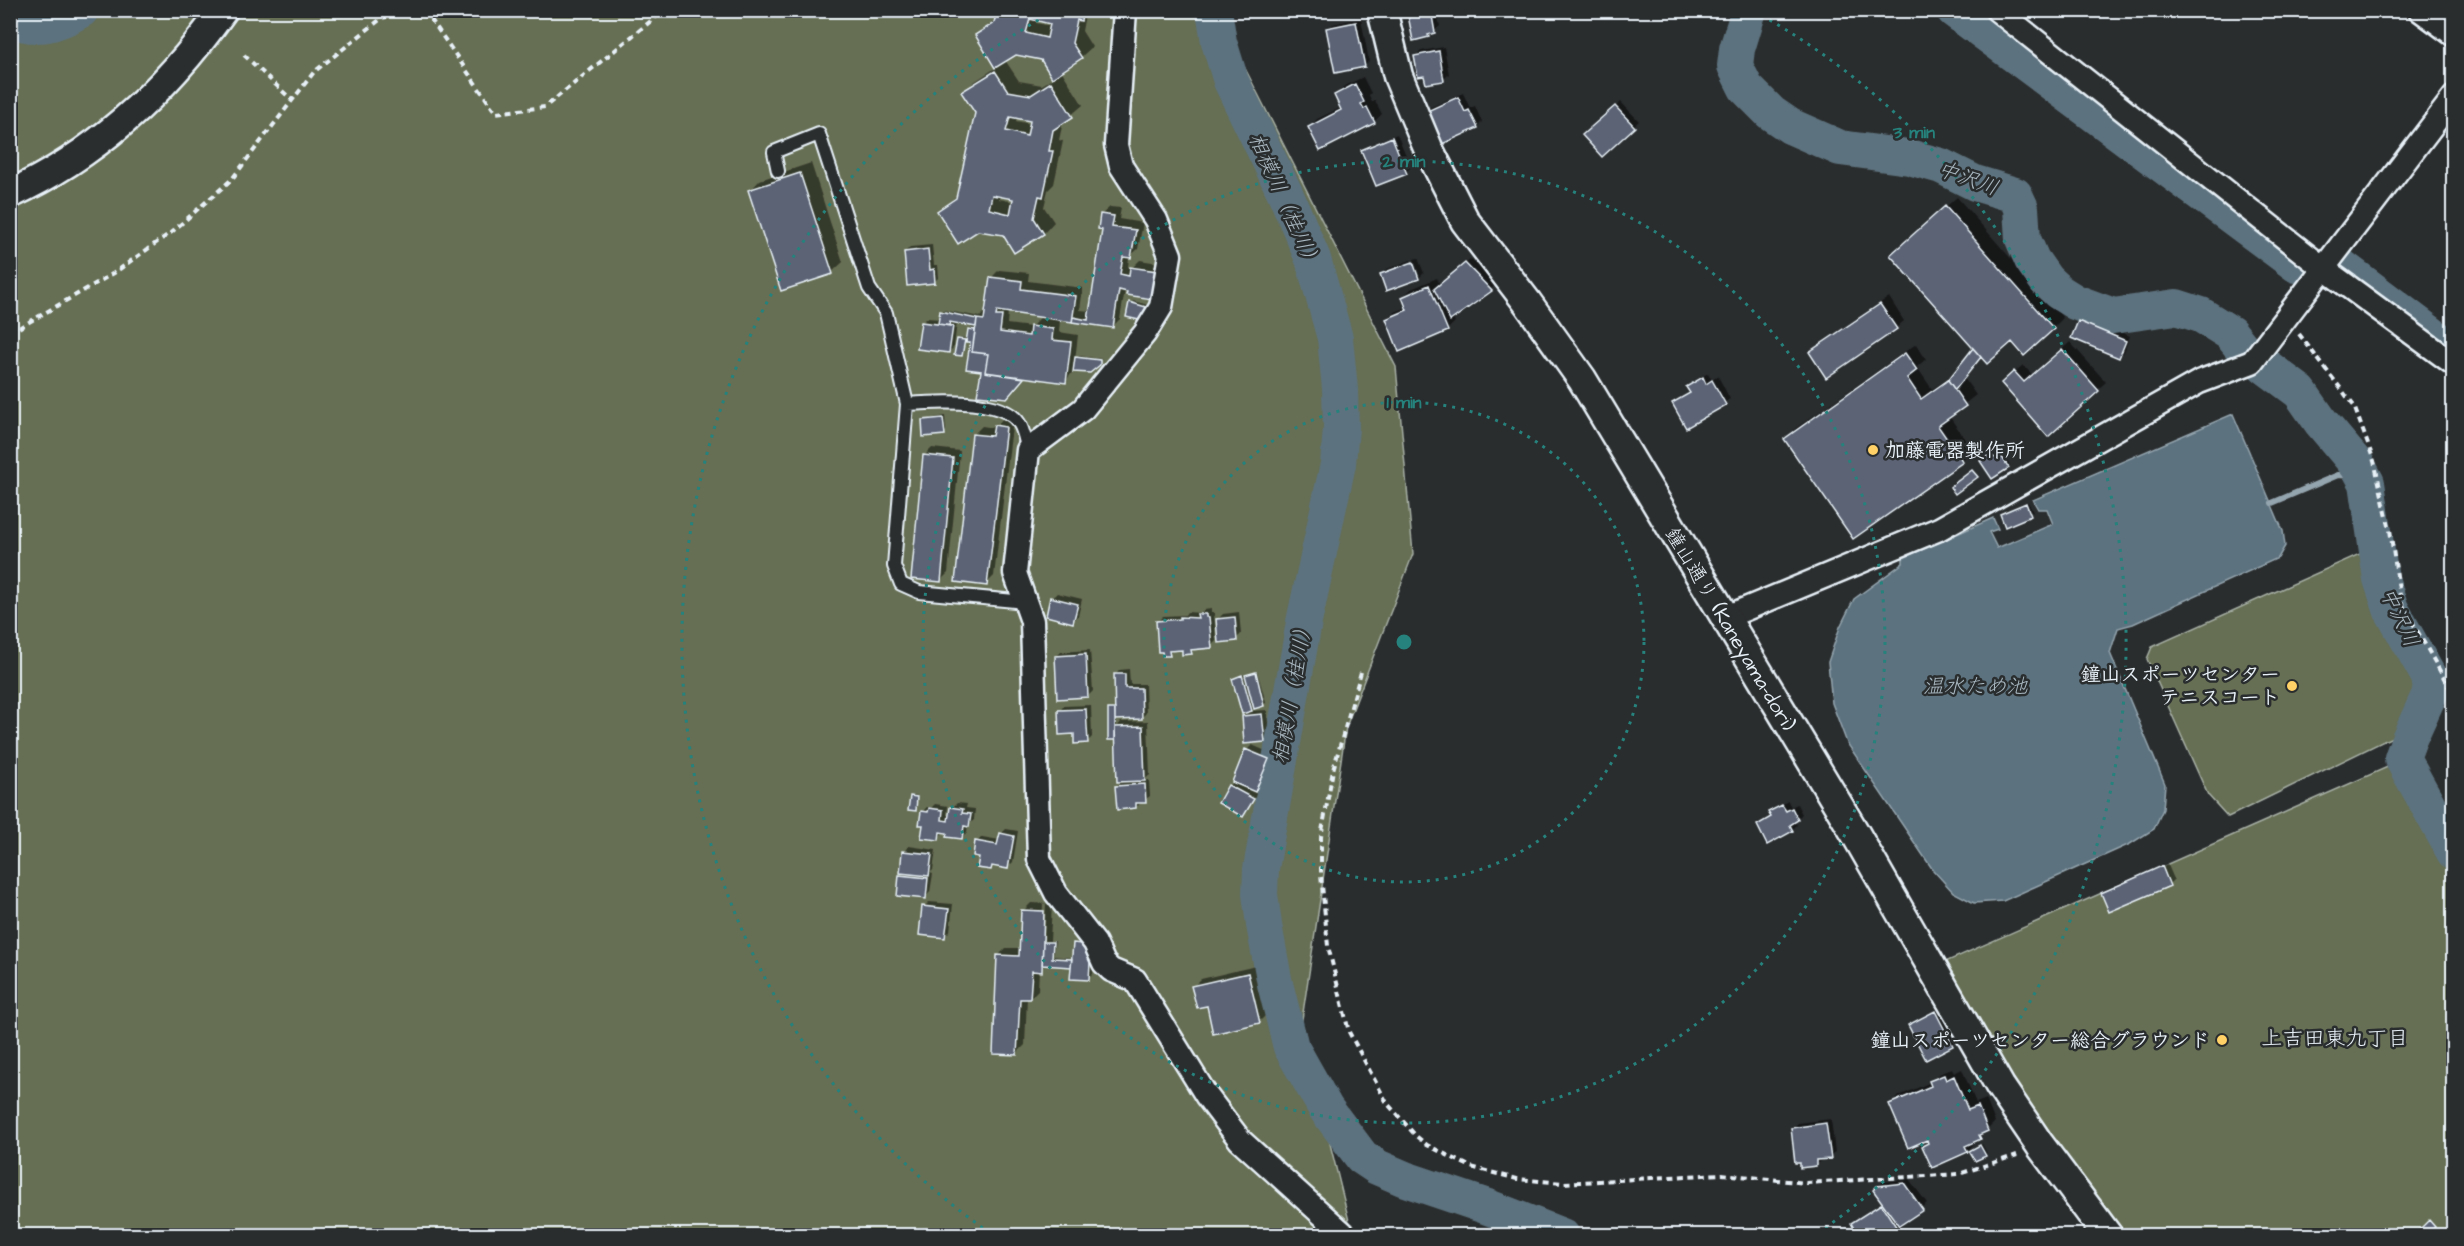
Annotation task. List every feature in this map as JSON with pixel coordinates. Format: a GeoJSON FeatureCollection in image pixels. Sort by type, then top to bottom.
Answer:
{"type":"FeatureCollection","features":[{"type":"Feature","properties":{"kind":"street"},"geometry":{"type":"LineString","coordinates":[[10,194],[47,178],[102,140],[145,104],[207,34],[223,10]]}},
{"type":"Feature","properties":{"kind":"street"},"geometry":{"type":"LineString","coordinates":[[1125,10],[1116,145],[1121,166],[1156,220],[1170,255],[1161,307],[1145,333],[1083,409],[1028,450],[1015,573],[1032,621],[1039,859],[1052,885],[1095,943],[1104,963],[1111,970],[1134,981],[1206,1095],[1240,1140],[1346,1236]]}},
{"type":"Feature","properties":{"kind":"street","name":"鐘山通り (Kaneyama-dori)"},"geometry":{"type":"LineString","coordinates":[[1383,10],[1398,76],[1428,148],[1465,221],[1582,379],[1855,833],[2000,1086],[2040,1145],[2109,1236]]}},
{"type":"Feature","properties":{"kind":"street"},"geometry":{"type":"LineString","coordinates":[[1997,10],[2323,267],[2454,364]]}},
{"type":"Feature","properties":{"kind":"street"},"geometry":{"type":"LineString","coordinates":[[2420,10],[2454,36]]}},
{"type":"Feature","properties":{"kind":"street"},"geometry":{"type":"LineString","coordinates":[[1724,618],[1939,529],[2199,382],[2252,362],[2454,97]]}},
{"type":"Feature","properties":{"kind":"lane"},"geometry":{"type":"LineString","coordinates":[[778,171],[774,152],[819,134],[868,288],[886,313],[907,404],[894,566],[901,584],[919,592],[1026,602]]}},
{"type":"Feature","properties":{"kind":"lane"},"geometry":{"type":"LineString","coordinates":[[907,404],[945,401],[1002,409],[1019,422],[1028,450]]}},
{"type":"Feature","properties":{"kind":"path"},"geometry":{"type":"LineString","coordinates":[[10,333],[114,273],[172,231],[232,179],[314,72],[382,18],[410,10],[430,18],[496,113],[545,107],[657,16],[669,10]]}},
{"type":"Feature","properties":{"kind":"path"},"geometry":{"type":"LineString","coordinates":[[244,55],[293,101]]}},
{"type":"Feature","properties":{"kind":"path"},"geometry":{"type":"LineString","coordinates":[[2285,317],[2354,406],[2374,461],[2390,530],[2401,602],[2449,687],[2454,691]]}},
{"type":"Feature","properties":{"kind":"path"},"geometry":{"type":"LineString","coordinates":[[1361,672],[1333,770],[1321,837],[1321,875],[1328,946],[1349,1032],[1388,1103],[1416,1136],[1427,1145],[1471,1167],[1517,1179],[1564,1183],[1722,1174],[1806,1183],[1959,1174],[2023,1153],[2040,1145]]}},
{"type":"Feature","properties":{"kind":"green space"},"geometry":{"type":"Polygon","coordinates":[[[10,11],[1216,11],[1396,367],[1413,554],[1346,727],[1301,1026],[1349,1221],[1362,1235],[11,1235],[10,11]]]}},
{"type":"Feature","properties":{"kind":"green space","name":"鐘山スポーツセンター テニスコート"},"geometry":{"type":"Polygon","coordinates":[[[2373,548],[2377,575],[2392,618],[2426,679],[2425,693],[2405,739],[2392,737],[2228,817],[2208,795],[2147,659],[2152,647],[2373,548]]]}},
{"type":"Feature","properties":{"kind":"green space","name":"鐘山スポーツセンター総合グラウンド"},"geometry":{"type":"Polygon","coordinates":[[[2399,762],[2453,867],[2453,1235],[2124,1235],[2037,1117],[1943,963],[2399,762]]]}},
{"type":"Feature","properties":{"kind":"water","name":"温水ため池"},"geometry":{"type":"Polygon","coordinates":[[[2233,414],[2283,531],[2285,546],[2278,558],[2133,624],[2118,628],[2110,653],[2165,784],[2163,809],[2154,829],[2130,844],[2003,901],[1974,903],[1953,892],[1933,870],[1847,743],[1832,703],[1828,662],[1840,627],[1854,599],[1903,563],[1903,558],[1993,518],[1998,529],[1989,532],[1997,548],[2053,524],[2047,509],[2038,509],[2033,500],[2233,414]]]}},
{"type":"Feature","properties":{"kind":"building"},"geometry":{"type":"Polygon","coordinates":[[[997,10],[1083,10],[1081,21],[1077,20],[1072,43],[1082,58],[1052,78],[1041,60],[1016,55],[995,68],[975,35],[994,23],[997,10]],[[1030,19],[1026,33],[1047,38],[1050,24],[1030,19]]]}},
{"type":"Feature","properties":{"kind":"building"},"geometry":{"type":"Polygon","coordinates":[[[1407,10],[1431,10],[1435,33],[1413,41],[1407,10]]]}},
{"type":"Feature","properties":{"kind":"building"},"geometry":{"type":"Polygon","coordinates":[[[1356,22],[1365,67],[1335,73],[1326,28],[1356,22]]]}},
{"type":"Feature","properties":{"kind":"building"},"geometry":{"type":"Polygon","coordinates":[[[1439,51],[1444,81],[1426,84],[1424,76],[1418,77],[1414,56],[1439,51]]]}},
{"type":"Feature","properties":{"kind":"building"},"geometry":{"type":"Polygon","coordinates":[[[995,71],[1008,91],[1031,95],[1051,82],[1073,117],[1053,130],[1049,151],[1053,151],[1043,197],[1039,196],[1034,218],[1044,234],[1014,253],[1003,235],[978,231],[958,244],[937,211],[956,198],[975,113],[961,92],[995,71]],[[1010,117],[1006,131],[1027,136],[1030,121],[1010,117]],[[992,195],[989,209],[1010,214],[1013,199],[992,195]]]}},
{"type":"Feature","properties":{"kind":"building"},"geometry":{"type":"Polygon","coordinates":[[[1355,84],[1364,102],[1361,104],[1364,109],[1367,107],[1375,123],[1320,151],[1308,127],[1341,110],[1334,95],[1355,84]]]}},
{"type":"Feature","properties":{"kind":"building"},"geometry":{"type":"Polygon","coordinates":[[[1458,97],[1465,112],[1469,110],[1478,128],[1440,145],[1425,112],[1458,97]]]}},
{"type":"Feature","properties":{"kind":"building"},"geometry":{"type":"Polygon","coordinates":[[[1615,106],[1635,127],[1602,157],[1582,135],[1615,106]]]}},
{"type":"Feature","properties":{"kind":"building"},"geometry":{"type":"Polygon","coordinates":[[[1392,137],[1407,174],[1376,186],[1361,150],[1392,137]]]}},
{"type":"Feature","properties":{"kind":"building"},"geometry":{"type":"Polygon","coordinates":[[[800,173],[833,274],[781,291],[748,190],[800,173]]]}},
{"type":"Feature","properties":{"kind":"building"},"geometry":{"type":"Polygon","coordinates":[[[1945,206],[2054,329],[2024,356],[2012,342],[1987,364],[1890,255],[1945,206]]]}},
{"type":"Feature","properties":{"kind":"building"},"geometry":{"type":"Polygon","coordinates":[[[1100,214],[1114,216],[1112,227],[1136,230],[1131,258],[1123,257],[1120,274],[1129,276],[1130,267],[1157,271],[1152,299],[1126,295],[1127,292],[1119,290],[1113,328],[1072,322],[1073,317],[1088,320],[1102,230],[1098,229],[1100,214]]]}},
{"type":"Feature","properties":{"kind":"building"},"geometry":{"type":"Polygon","coordinates":[[[928,249],[930,270],[934,269],[935,283],[907,286],[904,252],[928,249]]]}},
{"type":"Feature","properties":{"kind":"building"},"geometry":{"type":"Polygon","coordinates":[[[1413,262],[1419,279],[1386,291],[1380,274],[1413,262]]]}},
{"type":"Feature","properties":{"kind":"building"},"geometry":{"type":"Polygon","coordinates":[[[1465,263],[1492,291],[1450,321],[1434,289],[1465,263]]]}},
{"type":"Feature","properties":{"kind":"building"},"geometry":{"type":"Polygon","coordinates":[[[990,277],[1022,281],[1021,289],[1076,296],[1072,322],[997,311],[996,316],[1002,316],[1000,332],[1029,336],[1030,326],[1053,329],[1052,340],[1071,342],[1066,383],[985,372],[988,354],[972,352],[977,319],[984,320],[990,277]]]}},
{"type":"Feature","properties":{"kind":"building"},"geometry":{"type":"Polygon","coordinates":[[[1429,285],[1448,331],[1399,352],[1386,319],[1407,310],[1402,297],[1429,285]]]}},
{"type":"Feature","properties":{"kind":"building"},"geometry":{"type":"Polygon","coordinates":[[[1129,302],[1146,307],[1143,321],[1126,317],[1129,302]]]}},
{"type":"Feature","properties":{"kind":"building"},"geometry":{"type":"Polygon","coordinates":[[[1880,304],[1897,329],[1826,378],[1809,352],[1880,304]]]}},
{"type":"Feature","properties":{"kind":"building"},"geometry":{"type":"Polygon","coordinates":[[[940,311],[977,319],[976,327],[950,322],[949,326],[938,324],[940,311]]]}},
{"type":"Feature","properties":{"kind":"building"},"geometry":{"type":"Polygon","coordinates":[[[2078,321],[2126,341],[2119,358],[2071,338],[2078,321]]]}},
{"type":"Feature","properties":{"kind":"building"},"geometry":{"type":"Polygon","coordinates":[[[921,322],[953,326],[949,353],[917,349],[921,322]]]}},
{"type":"Feature","properties":{"kind":"building"},"geometry":{"type":"Polygon","coordinates":[[[968,329],[975,330],[972,352],[988,354],[985,372],[1024,378],[1007,398],[977,395],[981,371],[966,369],[970,343],[966,343],[968,329]]]}},
{"type":"Feature","properties":{"kind":"building"},"geometry":{"type":"Polygon","coordinates":[[[957,339],[965,340],[962,356],[954,355],[957,339]]]}},
{"type":"Feature","properties":{"kind":"building"},"geometry":{"type":"Polygon","coordinates":[[[1973,348],[1981,357],[1955,390],[1948,380],[1973,348]]]}},
{"type":"Feature","properties":{"kind":"building"},"geometry":{"type":"Polygon","coordinates":[[[2062,349],[2099,391],[2048,437],[2001,383],[2014,371],[2024,382],[2062,349]]]}},
{"type":"Feature","properties":{"kind":"building","name":"加藤電器製作所"},"geometry":{"type":"Polygon","coordinates":[[[1905,353],[1917,370],[1907,378],[1921,399],[1948,380],[1966,406],[1938,426],[1963,462],[1853,539],[1784,439],[1905,353]]]}},
{"type":"Feature","properties":{"kind":"building"},"geometry":{"type":"Polygon","coordinates":[[[1075,357],[1100,360],[1100,365],[1090,373],[1073,372],[1075,357]]]}},
{"type":"Feature","properties":{"kind":"building"},"geometry":{"type":"Polygon","coordinates":[[[1703,377],[1706,384],[1712,380],[1726,405],[1686,428],[1672,403],[1690,393],[1686,387],[1703,377]]]}},
{"type":"Feature","properties":{"kind":"building"},"geometry":{"type":"Polygon","coordinates":[[[943,418],[945,435],[923,437],[922,420],[943,418]]]}},
{"type":"Feature","properties":{"kind":"building"},"geometry":{"type":"Polygon","coordinates":[[[994,425],[1006,427],[987,586],[955,582],[972,434],[992,436],[994,425]]]}},
{"type":"Feature","properties":{"kind":"building"},"geometry":{"type":"Polygon","coordinates":[[[1991,454],[1994,458],[2000,454],[2009,468],[1992,479],[1980,461],[1991,454]]]}},
{"type":"Feature","properties":{"kind":"building"},"geometry":{"type":"Polygon","coordinates":[[[923,455],[953,458],[941,582],[911,579],[923,455]]]}},
{"type":"Feature","properties":{"kind":"building"},"geometry":{"type":"Polygon","coordinates":[[[1972,470],[1978,477],[1955,494],[1950,487],[1972,470]]]}},
{"type":"Feature","properties":{"kind":"building"},"geometry":{"type":"Polygon","coordinates":[[[2026,503],[2031,516],[2005,527],[2000,514],[2026,503]]]}},
{"type":"Feature","properties":{"kind":"building"},"geometry":{"type":"Polygon","coordinates":[[[1050,597],[1078,604],[1073,623],[1046,616],[1050,597]]]}},
{"type":"Feature","properties":{"kind":"building"},"geometry":{"type":"Polygon","coordinates":[[[1197,614],[1206,614],[1206,617],[1209,617],[1212,648],[1191,650],[1192,654],[1182,655],[1182,650],[1169,651],[1170,656],[1163,656],[1162,652],[1158,652],[1156,621],[1180,619],[1180,617],[1198,618],[1197,614]]]}},
{"type":"Feature","properties":{"kind":"building"},"geometry":{"type":"Polygon","coordinates":[[[1235,617],[1237,641],[1218,643],[1216,619],[1235,617]]]}},
{"type":"Feature","properties":{"kind":"building"},"geometry":{"type":"Polygon","coordinates":[[[1086,654],[1088,697],[1057,699],[1055,656],[1086,654]]]}},
{"type":"Feature","properties":{"kind":"building"},"geometry":{"type":"Polygon","coordinates":[[[1256,672],[1264,706],[1254,709],[1245,675],[1256,672]]]}},
{"type":"Feature","properties":{"kind":"building"},"geometry":{"type":"Polygon","coordinates":[[[1114,674],[1125,674],[1125,688],[1141,688],[1142,719],[1115,720],[1114,674]]]}},
{"type":"Feature","properties":{"kind":"building"},"geometry":{"type":"Polygon","coordinates":[[[1242,675],[1252,711],[1242,714],[1232,679],[1242,675]]]}},
{"type":"Feature","properties":{"kind":"building"},"geometry":{"type":"Polygon","coordinates":[[[1086,709],[1088,743],[1074,744],[1074,734],[1059,735],[1058,710],[1086,709]]]}},
{"type":"Feature","properties":{"kind":"building"},"geometry":{"type":"Polygon","coordinates":[[[1108,709],[1115,709],[1115,740],[1108,740],[1108,709]]]}},
{"type":"Feature","properties":{"kind":"building"},"geometry":{"type":"Polygon","coordinates":[[[1262,714],[1265,742],[1244,744],[1242,716],[1262,714]]]}},
{"type":"Feature","properties":{"kind":"building"},"geometry":{"type":"Polygon","coordinates":[[[1143,726],[1145,781],[1117,782],[1115,727],[1143,726]]]}},
{"type":"Feature","properties":{"kind":"building"},"geometry":{"type":"Polygon","coordinates":[[[1245,749],[1269,759],[1255,792],[1232,782],[1245,749]]]}},
{"type":"Feature","properties":{"kind":"building"},"geometry":{"type":"Polygon","coordinates":[[[1145,784],[1146,803],[1136,803],[1136,808],[1117,810],[1115,786],[1145,784]]]}},
{"type":"Feature","properties":{"kind":"building"},"geometry":{"type":"Polygon","coordinates":[[[1228,785],[1254,799],[1243,817],[1218,803],[1228,785]]]}},
{"type":"Feature","properties":{"kind":"building"},"geometry":{"type":"Polygon","coordinates":[[[910,796],[917,797],[916,811],[908,810],[910,796]]]}},
{"type":"Feature","properties":{"kind":"building"},"geometry":{"type":"Polygon","coordinates":[[[1782,805],[1786,811],[1792,808],[1798,820],[1790,825],[1793,831],[1767,845],[1757,825],[1771,817],[1768,812],[1782,805]]]}},
{"type":"Feature","properties":{"kind":"building"},"geometry":{"type":"Polygon","coordinates":[[[950,807],[963,809],[962,813],[971,814],[969,827],[964,826],[962,839],[946,837],[947,833],[940,832],[939,840],[921,838],[923,825],[919,825],[921,811],[928,812],[929,808],[943,810],[942,820],[948,821],[950,807]]]}},
{"type":"Feature","properties":{"kind":"building"},"geometry":{"type":"Polygon","coordinates":[[[1000,833],[1014,836],[1008,869],[992,866],[991,870],[977,868],[979,857],[973,856],[975,841],[997,845],[1000,833]]]}},
{"type":"Feature","properties":{"kind":"building"},"geometry":{"type":"Polygon","coordinates":[[[902,851],[932,854],[929,876],[900,873],[902,851]]]}},
{"type":"Feature","properties":{"kind":"building"},"geometry":{"type":"Polygon","coordinates":[[[2162,866],[2170,886],[2109,912],[2101,893],[2162,866]]]}},
{"type":"Feature","properties":{"kind":"building"},"geometry":{"type":"Polygon","coordinates":[[[899,875],[928,878],[926,899],[897,896],[899,875]]]}},
{"type":"Feature","properties":{"kind":"building"},"geometry":{"type":"Polygon","coordinates":[[[922,906],[949,909],[945,938],[919,935],[922,906]]]}},
{"type":"Feature","properties":{"kind":"building"},"geometry":{"type":"Polygon","coordinates":[[[1021,910],[1044,911],[1042,972],[1032,971],[1030,999],[1020,999],[1017,1055],[993,1054],[997,955],[1019,956],[1021,910]]]}},
{"type":"Feature","properties":{"kind":"building"},"geometry":{"type":"Polygon","coordinates":[[[1043,942],[1053,942],[1052,958],[1072,959],[1071,967],[1042,965],[1043,942]]]}},
{"type":"Feature","properties":{"kind":"building"},"geometry":{"type":"Polygon","coordinates":[[[1073,943],[1091,945],[1089,980],[1070,979],[1073,943]]]}},
{"type":"Feature","properties":{"kind":"building"},"geometry":{"type":"Polygon","coordinates":[[[1248,973],[1260,1023],[1213,1034],[1207,1006],[1197,1008],[1191,986],[1248,973]]]}},
{"type":"Feature","properties":{"kind":"building"},"geometry":{"type":"Polygon","coordinates":[[[1935,1011],[1953,1046],[1926,1060],[1908,1025],[1935,1011]]]}},
{"type":"Feature","properties":{"kind":"building"},"geometry":{"type":"Polygon","coordinates":[[[1944,1075],[1946,1080],[1954,1076],[1968,1110],[1978,1106],[1988,1131],[1979,1135],[1981,1139],[1965,1146],[1968,1152],[1932,1168],[1922,1146],[1928,1143],[1927,1140],[1908,1148],[1889,1104],[1931,1086],[1929,1081],[1944,1075]]]}},
{"type":"Feature","properties":{"kind":"building"},"geometry":{"type":"Polygon","coordinates":[[[1826,1123],[1831,1159],[1816,1160],[1816,1166],[1800,1168],[1800,1163],[1795,1163],[1791,1128],[1826,1123]]]}},
{"type":"Feature","properties":{"kind":"building"},"geometry":{"type":"Polygon","coordinates":[[[1980,1145],[1986,1156],[1975,1161],[1969,1151],[1980,1145]]]}},
{"type":"Feature","properties":{"kind":"building"},"geometry":{"type":"Polygon","coordinates":[[[1904,1183],[1923,1210],[1899,1226],[1873,1190],[1877,1186],[1904,1183]]]}},
{"type":"Feature","properties":{"kind":"building"},"geometry":{"type":"Polygon","coordinates":[[[1881,1204],[1899,1231],[1891,1236],[1858,1236],[1851,1223],[1881,1204]]]}},
{"type":"Feature","properties":{"kind":"building"},"geometry":{"type":"Polygon","coordinates":[[[2429,1220],[2435,1227],[2426,1236],[2413,1236],[2429,1220]]]}},
{"type":"Feature","properties":{"kind":"waterway","name":"相模川（桂川）"},"geometry":{"type":"LineString","coordinates":[[10,19],[29,25],[47,24],[64,19],[81,10]]}},
{"type":"Feature","properties":{"kind":"waterway","name":"相模川（桂川）"},"geometry":{"type":"LineString","coordinates":[[1214,10],[1219,42],[1231,81],[1285,193],[1313,259],[1335,338],[1340,389],[1341,428],[1338,464],[1304,622],[1261,869],[1260,894],[1264,925],[1275,984],[1291,1047],[1326,1109],[1362,1157],[1377,1167],[1405,1179],[1488,1207],[1562,1236]]}},
{"type":"Feature","properties":{"kind":"waterway","name":"中沢川"},"geometry":{"type":"LineString","coordinates":[[1749,10],[1737,49],[1735,66],[1746,88],[1771,113],[1790,126],[1840,148],[1909,157],[1941,166],[1975,183],[2015,195],[2021,208],[2023,239],[2032,260],[2046,280],[2059,292],[2075,302],[2113,316],[2176,307],[2201,315],[2230,333],[2243,349]]}},
{"type":"Feature","properties":{"kind":"waterway","name":"中沢川"},"geometry":{"type":"LineString","coordinates":[[1954,10],[2297,265],[2306,264]]}},
{"type":"Feature","properties":{"kind":"waterway","name":"中沢川"},"geometry":{"type":"LineString","coordinates":[[2338,264],[2443,343]]}},
{"type":"Feature","properties":{"kind":"waterway","name":"中沢川"},"geometry":{"type":"LineString","coordinates":[[2265,366],[2300,392],[2321,422],[2358,466],[2367,483],[2381,579],[2391,609],[2429,677],[2431,691],[2402,758],[2454,852]]}},
{"type":"Feature","properties":{"kind":"waterway"},"geometry":{"type":"LineString","coordinates":[[2272,503],[2338,475],[2364,477]]}},
{"type":"Feature","properties":{"kind":"place","name":"加藤電器製作所"},"geometry":{"type":"Point","coordinates":[1873,450]}},
{"type":"Feature","properties":{"kind":"place","name":"鐘山スポーツセンター テニスコート"},"geometry":{"type":"Point","coordinates":[2292,686]}},
{"type":"Feature","properties":{"kind":"place","name":"鐘山スポーツセンター総合グラウンド"},"geometry":{"type":"Point","coordinates":[2222,1040]}},
{"type":"Feature","properties":{"kind":"district","name":"上吉田東九丁目"},"geometry":{"type":"Point","coordinates":[2335,1038]}}]}
